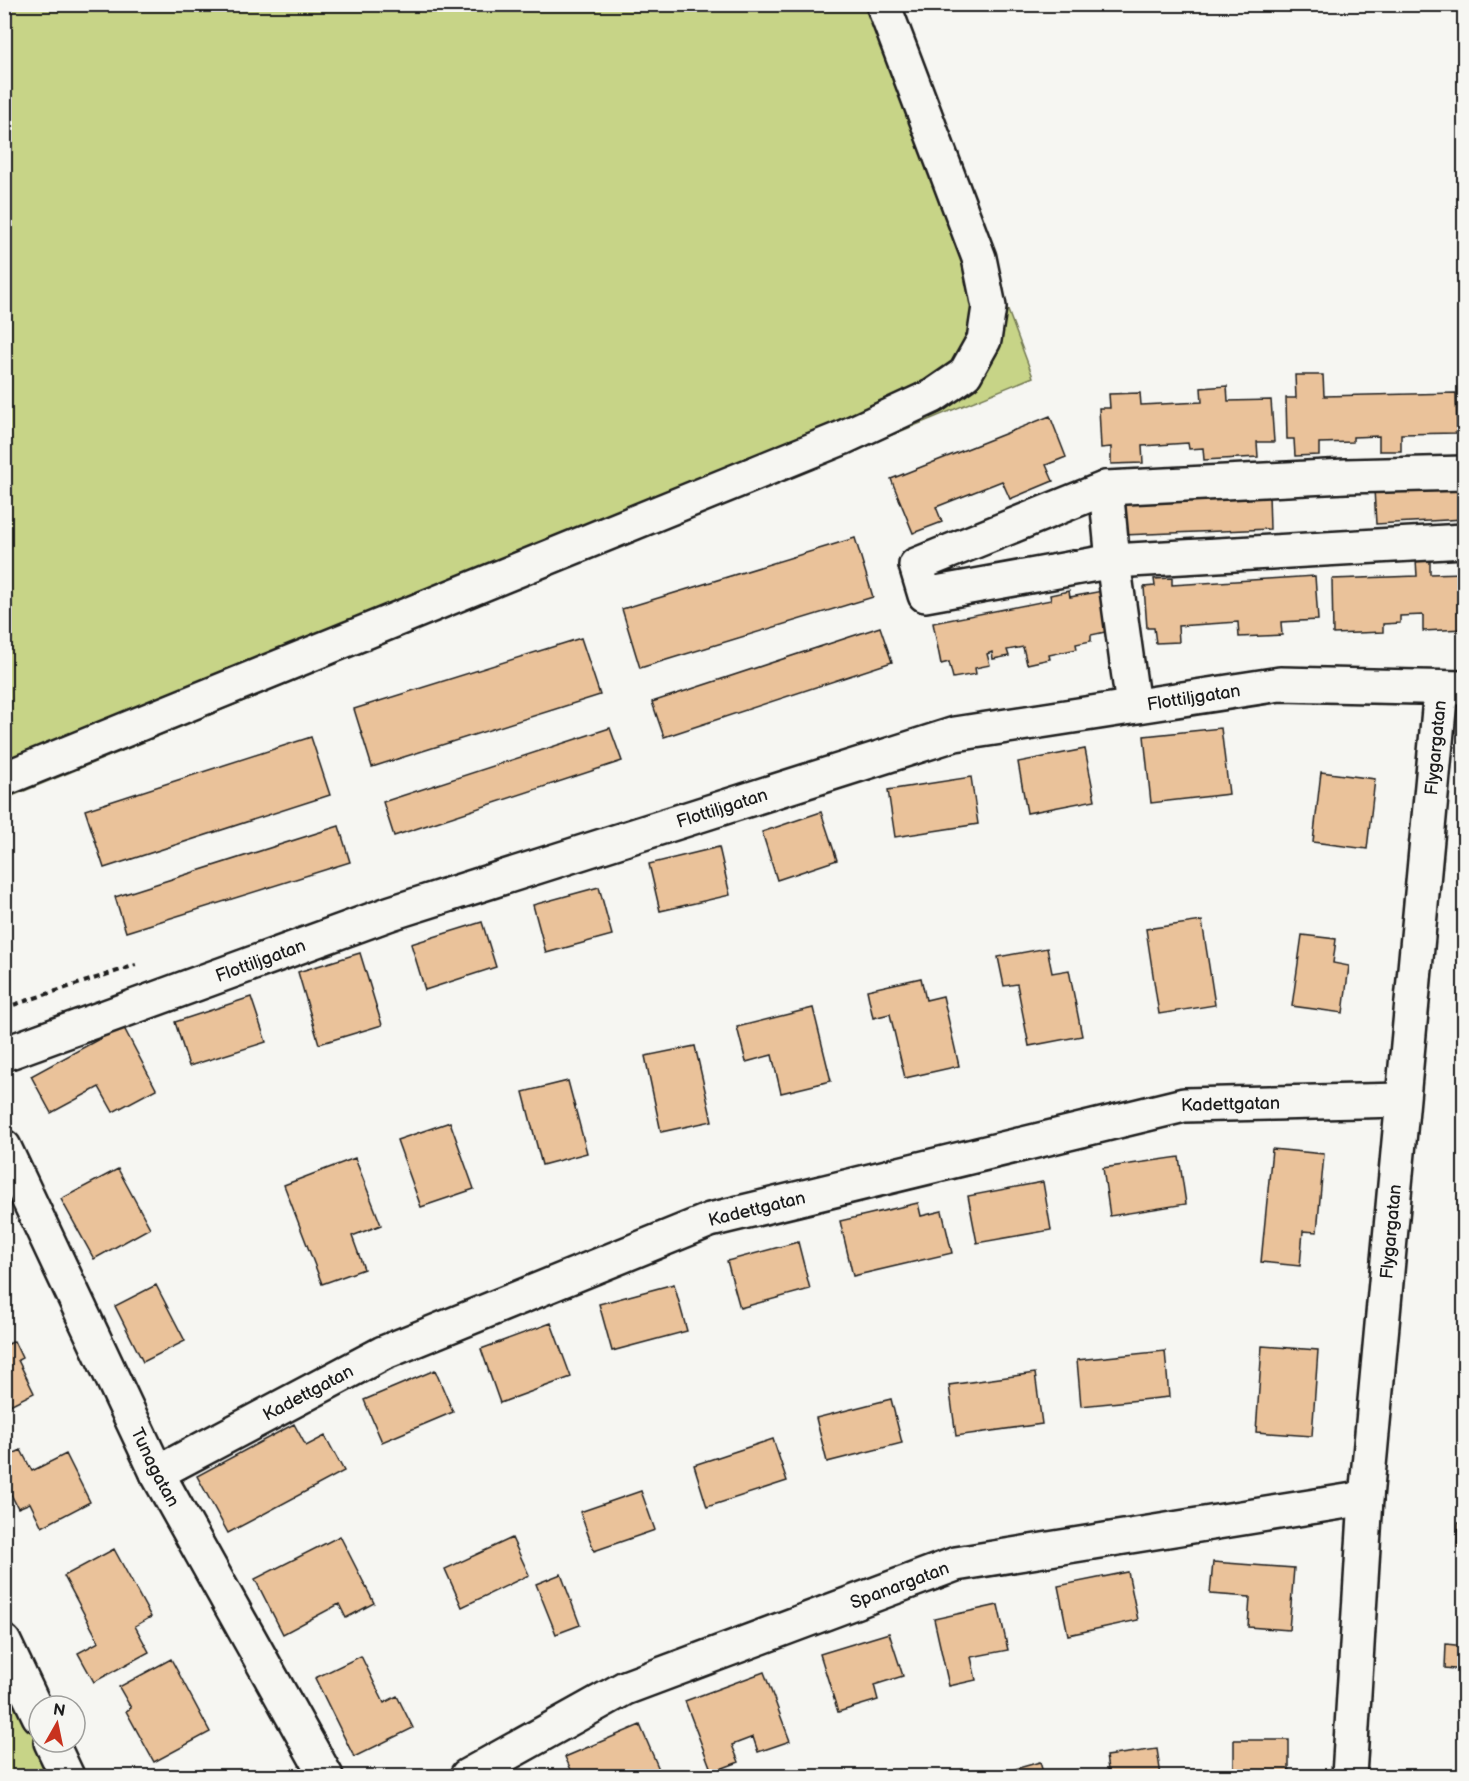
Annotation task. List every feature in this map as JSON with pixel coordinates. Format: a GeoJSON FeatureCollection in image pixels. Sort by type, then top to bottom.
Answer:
{"type":"FeatureCollection","features":[{"type":"Feature","properties":{"kind":"street"},"geometry":{"type":"LineString","coordinates":[[4,779],[842,438],[933,396],[965,374],[984,340],[989,307],[979,258],[883,4]]}},
{"type":"Feature","properties":{"kind":"street"},"geometry":{"type":"LineString","coordinates":[[1464,473],[1346,476],[1106,488],[916,565],[925,595],[1113,561],[1464,541]]}},
{"type":"Feature","properties":{"kind":"street"},"geometry":{"type":"LineString","coordinates":[[1106,488],[1113,561],[1133,706]]}},
{"type":"Feature","properties":{"kind":"street","name":"Flottiljgatan"},"geometry":{"type":"LineString","coordinates":[[4,1054],[391,913],[956,734],[1280,684],[1453,688]]}},
{"type":"Feature","properties":{"kind":"street","name":"Flygargatan"},"geometry":{"type":"LineString","coordinates":[[1349,1776],[1366,1498],[1402,1100],[1453,688]]}},
{"type":"Feature","properties":{"kind":"street","name":"Kadettgatan"},"geometry":{"type":"LineString","coordinates":[[158,1473],[383,1353],[710,1220],[1184,1105],[1402,1100]]}},
{"type":"Feature","properties":{"kind":"street","name":"Tunagatan"},"geometry":{"type":"LineString","coordinates":[[4,1148],[158,1473],[326,1776]]}},
{"type":"Feature","properties":{"kind":"street","name":"Spanargatan"},"geometry":{"type":"LineString","coordinates":[[467,1776],[625,1688],[956,1564],[1366,1498]]}},
{"type":"Feature","properties":{"kind":"street"},"geometry":{"type":"LineString","coordinates":[[4,1642],[29,1694]]}},
{"type":"Feature","properties":{"kind":"street"},"geometry":{"type":"LineString","coordinates":[[57,1754],[68,1776]]}},
{"type":"Feature","properties":{"kind":"green space"},"geometry":{"type":"Polygon","coordinates":[[[5,5],[893,5],[1033,377],[5,799],[5,5]]]}},
{"type":"Feature","properties":{"kind":"green space"},"geometry":{"type":"Polygon","coordinates":[[[4,1656],[27,1706],[27,1754],[49,1754],[59,1776],[5,1776],[4,1656]]]}},
{"type":"Feature","properties":{"kind":"building"},"geometry":{"type":"Polygon","coordinates":[[[1295,375],[1323,375],[1324,396],[1456,393],[1457,433],[1401,434],[1401,451],[1379,451],[1379,436],[1353,437],[1353,442],[1319,443],[1319,455],[1295,456],[1294,439],[1287,439],[1286,398],[1296,398],[1295,375]]]}},
{"type":"Feature","properties":{"kind":"building"},"geometry":{"type":"Polygon","coordinates":[[[1227,386],[1228,401],[1271,400],[1274,442],[1257,442],[1258,457],[1204,460],[1203,448],[1189,449],[1188,443],[1142,446],[1143,463],[1111,464],[1111,447],[1101,448],[1099,408],[1110,408],[1109,394],[1140,393],[1141,405],[1202,402],[1201,388],[1227,386]]]}},
{"type":"Feature","properties":{"kind":"building"},"geometry":{"type":"Polygon","coordinates":[[[1050,416],[1066,457],[1046,465],[1053,481],[1010,499],[1002,481],[936,507],[942,522],[913,533],[891,479],[1050,416]]]}},
{"type":"Feature","properties":{"kind":"building"},"geometry":{"type":"Polygon","coordinates":[[[1464,484],[1464,519],[1376,524],[1374,489],[1464,484]]]}},
{"type":"Feature","properties":{"kind":"building"},"geometry":{"type":"Polygon","coordinates":[[[1269,494],[1270,529],[1123,535],[1122,499],[1269,494]]]}},
{"type":"Feature","properties":{"kind":"building"},"geometry":{"type":"Polygon","coordinates":[[[855,538],[873,597],[640,668],[622,609],[855,538]]]}},
{"type":"Feature","properties":{"kind":"building"},"geometry":{"type":"Polygon","coordinates":[[[1416,560],[1430,560],[1430,574],[1464,573],[1464,629],[1423,631],[1423,615],[1400,616],[1400,623],[1383,624],[1383,632],[1333,634],[1332,579],[1417,576],[1416,560]]]}},
{"type":"Feature","properties":{"kind":"building"},"geometry":{"type":"Polygon","coordinates":[[[1315,576],[1318,620],[1281,622],[1282,635],[1239,637],[1238,622],[1178,626],[1179,642],[1156,643],[1154,628],[1147,628],[1144,587],[1155,586],[1154,579],[1172,578],[1172,585],[1315,576]]]}},
{"type":"Feature","properties":{"kind":"building"},"geometry":{"type":"Polygon","coordinates":[[[1069,591],[1070,597],[1102,591],[1110,631],[1091,635],[1091,641],[1076,644],[1077,649],[1049,655],[1050,659],[1027,664],[1023,647],[1007,650],[1009,656],[993,659],[992,652],[987,654],[990,665],[975,668],[976,674],[953,678],[949,662],[941,664],[933,623],[1051,600],[1050,595],[1069,591]]]}},
{"type":"Feature","properties":{"kind":"building"},"geometry":{"type":"Polygon","coordinates":[[[880,627],[892,662],[664,737],[652,702],[880,627]]]}},
{"type":"Feature","properties":{"kind":"building"},"geometry":{"type":"Polygon","coordinates":[[[581,638],[600,695],[372,767],[354,709],[581,638]]]}},
{"type":"Feature","properties":{"kind":"building"},"geometry":{"type":"Polygon","coordinates":[[[610,728],[622,761],[394,836],[383,802],[610,728]]]}},
{"type":"Feature","properties":{"kind":"building"},"geometry":{"type":"Polygon","coordinates":[[[1221,728],[1229,794],[1151,803],[1144,736],[1221,728]]]}},
{"type":"Feature","properties":{"kind":"building"},"geometry":{"type":"Polygon","coordinates":[[[311,737],[330,795],[104,868],[85,810],[311,737]]]}},
{"type":"Feature","properties":{"kind":"building"},"geometry":{"type":"Polygon","coordinates":[[[1085,749],[1095,800],[1027,813],[1018,762],[1085,749]]]}},
{"type":"Feature","properties":{"kind":"building"},"geometry":{"type":"Polygon","coordinates":[[[1321,772],[1375,779],[1367,849],[1313,842],[1321,772]]]}},
{"type":"Feature","properties":{"kind":"building"},"geometry":{"type":"Polygon","coordinates":[[[971,777],[978,824],[895,837],[888,790],[971,777]]]}},
{"type":"Feature","properties":{"kind":"building"},"geometry":{"type":"Polygon","coordinates":[[[821,812],[837,860],[777,880],[762,832],[821,812]]]}},
{"type":"Feature","properties":{"kind":"building"},"geometry":{"type":"Polygon","coordinates":[[[339,826],[350,862],[126,932],[115,897],[339,826]]]}},
{"type":"Feature","properties":{"kind":"building"},"geometry":{"type":"Polygon","coordinates":[[[719,847],[730,895],[660,911],[649,864],[719,847]]]}},
{"type":"Feature","properties":{"kind":"building"},"geometry":{"type":"Polygon","coordinates":[[[599,887],[612,935],[546,953],[533,905],[599,887]]]}},
{"type":"Feature","properties":{"kind":"building"},"geometry":{"type":"Polygon","coordinates":[[[1202,921],[1215,1005],[1159,1014],[1146,929],[1202,921]]]}},
{"type":"Feature","properties":{"kind":"building"},"geometry":{"type":"Polygon","coordinates":[[[482,922],[496,967],[425,990],[411,944],[482,922]]]}},
{"type":"Feature","properties":{"kind":"building"},"geometry":{"type":"Polygon","coordinates":[[[1302,935],[1336,939],[1333,963],[1349,966],[1343,1013],[1292,1006],[1302,935]]]}},
{"type":"Feature","properties":{"kind":"building"},"geometry":{"type":"Polygon","coordinates":[[[1047,948],[1052,973],[1069,970],[1082,1036],[1029,1046],[1017,984],[1004,986],[998,957],[1047,948]]]}},
{"type":"Feature","properties":{"kind":"building"},"geometry":{"type":"Polygon","coordinates":[[[360,953],[382,1025],[319,1044],[298,972],[360,953]]]}},
{"type":"Feature","properties":{"kind":"building"},"geometry":{"type":"Polygon","coordinates":[[[921,978],[926,1000],[943,996],[959,1066],[905,1078],[890,1014],[873,1018],[867,990],[921,978]]]}},
{"type":"Feature","properties":{"kind":"building"},"geometry":{"type":"Polygon","coordinates":[[[251,997],[266,1042],[189,1066],[175,1022],[251,997]]]}},
{"type":"Feature","properties":{"kind":"building"},"geometry":{"type":"Polygon","coordinates":[[[813,1008],[831,1081],[781,1093],[772,1055],[746,1062],[737,1027],[813,1008]]]}},
{"type":"Feature","properties":{"kind":"building"},"geometry":{"type":"Polygon","coordinates":[[[123,1026],[156,1089],[113,1112],[99,1087],[51,1113],[31,1076],[123,1026]]]}},
{"type":"Feature","properties":{"kind":"building"},"geometry":{"type":"Polygon","coordinates":[[[695,1046],[712,1121],[661,1132],[645,1056],[695,1046]]]}},
{"type":"Feature","properties":{"kind":"building"},"geometry":{"type":"Polygon","coordinates":[[[568,1081],[587,1153],[542,1165],[523,1092],[568,1081]]]}},
{"type":"Feature","properties":{"kind":"building"},"geometry":{"type":"Polygon","coordinates":[[[450,1122],[474,1189],[421,1207],[397,1140],[450,1122]]]}},
{"type":"Feature","properties":{"kind":"building"},"geometry":{"type":"Polygon","coordinates":[[[1272,1149],[1324,1154],[1317,1232],[1303,1231],[1300,1266],[1261,1262],[1272,1149]]]}},
{"type":"Feature","properties":{"kind":"building"},"geometry":{"type":"Polygon","coordinates":[[[1179,1157],[1186,1204],[1110,1216],[1103,1168],[1179,1157]]]}},
{"type":"Feature","properties":{"kind":"building"},"geometry":{"type":"Polygon","coordinates":[[[355,1158],[381,1225],[352,1236],[364,1269],[322,1284],[284,1185],[355,1158]]]}},
{"type":"Feature","properties":{"kind":"building"},"geometry":{"type":"Polygon","coordinates":[[[118,1169],[150,1228],[94,1259],[61,1199],[118,1169]]]}},
{"type":"Feature","properties":{"kind":"building"},"geometry":{"type":"Polygon","coordinates":[[[1043,1182],[1051,1230],[977,1243],[968,1196],[1043,1182]]]}},
{"type":"Feature","properties":{"kind":"building"},"geometry":{"type":"Polygon","coordinates":[[[918,1203],[921,1216],[942,1211],[952,1253],[853,1276],[840,1221],[918,1203]]]}},
{"type":"Feature","properties":{"kind":"building"},"geometry":{"type":"Polygon","coordinates":[[[798,1242],[810,1289],[740,1308],[727,1261],[798,1242]]]}},
{"type":"Feature","properties":{"kind":"building"},"geometry":{"type":"Polygon","coordinates":[[[674,1284],[687,1331],[612,1351],[599,1304],[674,1284]]]}},
{"type":"Feature","properties":{"kind":"building"},"geometry":{"type":"Polygon","coordinates":[[[156,1285],[185,1341],[143,1362],[115,1306],[156,1285]]]}},
{"type":"Feature","properties":{"kind":"building"},"geometry":{"type":"Polygon","coordinates":[[[551,1323],[571,1377],[500,1403],[481,1349],[551,1323]]]}},
{"type":"Feature","properties":{"kind":"building"},"geometry":{"type":"Polygon","coordinates":[[[4,1335],[9,1344],[14,1341],[22,1358],[18,1360],[34,1393],[4,1408],[4,1335]]]}},
{"type":"Feature","properties":{"kind":"building"},"geometry":{"type":"Polygon","coordinates":[[[1262,1346],[1318,1350],[1312,1436],[1256,1432],[1262,1346]]]}},
{"type":"Feature","properties":{"kind":"building"},"geometry":{"type":"Polygon","coordinates":[[[1165,1351],[1169,1397],[1081,1406],[1077,1360],[1165,1351]]]}},
{"type":"Feature","properties":{"kind":"building"},"geometry":{"type":"Polygon","coordinates":[[[435,1370],[453,1412],[382,1442],[364,1400],[435,1370]]]}},
{"type":"Feature","properties":{"kind":"building"},"geometry":{"type":"Polygon","coordinates":[[[1035,1373],[1042,1424],[956,1436],[949,1385],[1035,1373]]]}},
{"type":"Feature","properties":{"kind":"building"},"geometry":{"type":"Polygon","coordinates":[[[1463,1378],[1464,1403],[1462,1403],[1463,1378]]]}},
{"type":"Feature","properties":{"kind":"building"},"geometry":{"type":"Polygon","coordinates":[[[891,1399],[902,1443],[827,1462],[816,1418],[891,1399]]]}},
{"type":"Feature","properties":{"kind":"building"},"geometry":{"type":"Polygon","coordinates":[[[294,1424],[306,1446],[325,1436],[344,1471],[228,1533],[197,1476],[294,1424]]]}},
{"type":"Feature","properties":{"kind":"building"},"geometry":{"type":"Polygon","coordinates":[[[773,1439],[787,1481],[707,1507],[694,1465],[773,1439]]]}},
{"type":"Feature","properties":{"kind":"building"},"geometry":{"type":"Polygon","coordinates":[[[21,1450],[32,1471],[66,1454],[90,1502],[42,1527],[30,1503],[18,1508],[7,1487],[4,1488],[4,1458],[21,1450]]]}},
{"type":"Feature","properties":{"kind":"building"},"geometry":{"type":"Polygon","coordinates":[[[641,1491],[655,1530],[594,1551],[580,1512],[641,1491]]]}},
{"type":"Feature","properties":{"kind":"building"},"geometry":{"type":"Polygon","coordinates":[[[1458,1523],[1464,1523],[1464,1547],[1457,1547],[1458,1523]]]}},
{"type":"Feature","properties":{"kind":"building"},"geometry":{"type":"Polygon","coordinates":[[[340,1536],[374,1603],[346,1618],[339,1604],[283,1634],[255,1579],[340,1536]]]}},
{"type":"Feature","properties":{"kind":"building"},"geometry":{"type":"Polygon","coordinates":[[[512,1538],[529,1575],[462,1607],[445,1569],[512,1538]]]}},
{"type":"Feature","properties":{"kind":"building"},"geometry":{"type":"Polygon","coordinates":[[[114,1549],[151,1617],[135,1626],[149,1652],[94,1682],[78,1653],[99,1642],[64,1576],[114,1549]]]}},
{"type":"Feature","properties":{"kind":"building"},"geometry":{"type":"Polygon","coordinates":[[[1213,1562],[1294,1568],[1289,1630],[1248,1627],[1250,1597],[1210,1594],[1213,1562]]]}},
{"type":"Feature","properties":{"kind":"building"},"geometry":{"type":"Polygon","coordinates":[[[1128,1572],[1138,1620],[1068,1635],[1058,1586],[1128,1572]]]}},
{"type":"Feature","properties":{"kind":"building"},"geometry":{"type":"Polygon","coordinates":[[[561,1574],[580,1625],[556,1634],[536,1584],[561,1574]]]}},
{"type":"Feature","properties":{"kind":"building"},"geometry":{"type":"Polygon","coordinates":[[[998,1605],[1008,1650],[971,1657],[976,1680],[949,1686],[934,1619],[998,1605]]]}},
{"type":"Feature","properties":{"kind":"building"},"geometry":{"type":"Polygon","coordinates":[[[889,1633],[903,1676],[874,1685],[878,1700],[838,1712],[820,1654],[889,1633]]]}},
{"type":"Feature","properties":{"kind":"building"},"geometry":{"type":"Polygon","coordinates":[[[1446,1644],[1464,1646],[1464,1670],[1445,1668],[1446,1644]]]}},
{"type":"Feature","properties":{"kind":"building"},"geometry":{"type":"Polygon","coordinates":[[[361,1656],[384,1703],[397,1696],[413,1728],[354,1757],[315,1678],[361,1656]]]}},
{"type":"Feature","properties":{"kind":"building"},"geometry":{"type":"Polygon","coordinates":[[[171,1659],[210,1732],[154,1762],[126,1711],[131,1708],[119,1687],[171,1659]]]}},
{"type":"Feature","properties":{"kind":"building"},"geometry":{"type":"Polygon","coordinates":[[[764,1672],[790,1741],[758,1752],[753,1737],[732,1745],[739,1762],[712,1772],[685,1701],[764,1672]]]}},
{"type":"Feature","properties":{"kind":"building"},"geometry":{"type":"Polygon","coordinates":[[[640,1725],[661,1774],[656,1776],[574,1776],[565,1757],[640,1725]]]}},
{"type":"Feature","properties":{"kind":"building"},"geometry":{"type":"Polygon","coordinates":[[[1234,1740],[1289,1740],[1289,1776],[1234,1776],[1234,1740]]]}},
{"type":"Feature","properties":{"kind":"building"},"geometry":{"type":"Polygon","coordinates":[[[1157,1749],[1161,1776],[1109,1776],[1106,1756],[1157,1749]]]}},
{"type":"Feature","properties":{"kind":"building"},"geometry":{"type":"Polygon","coordinates":[[[1040,1762],[1044,1776],[990,1776],[1040,1762]]]}}]}
